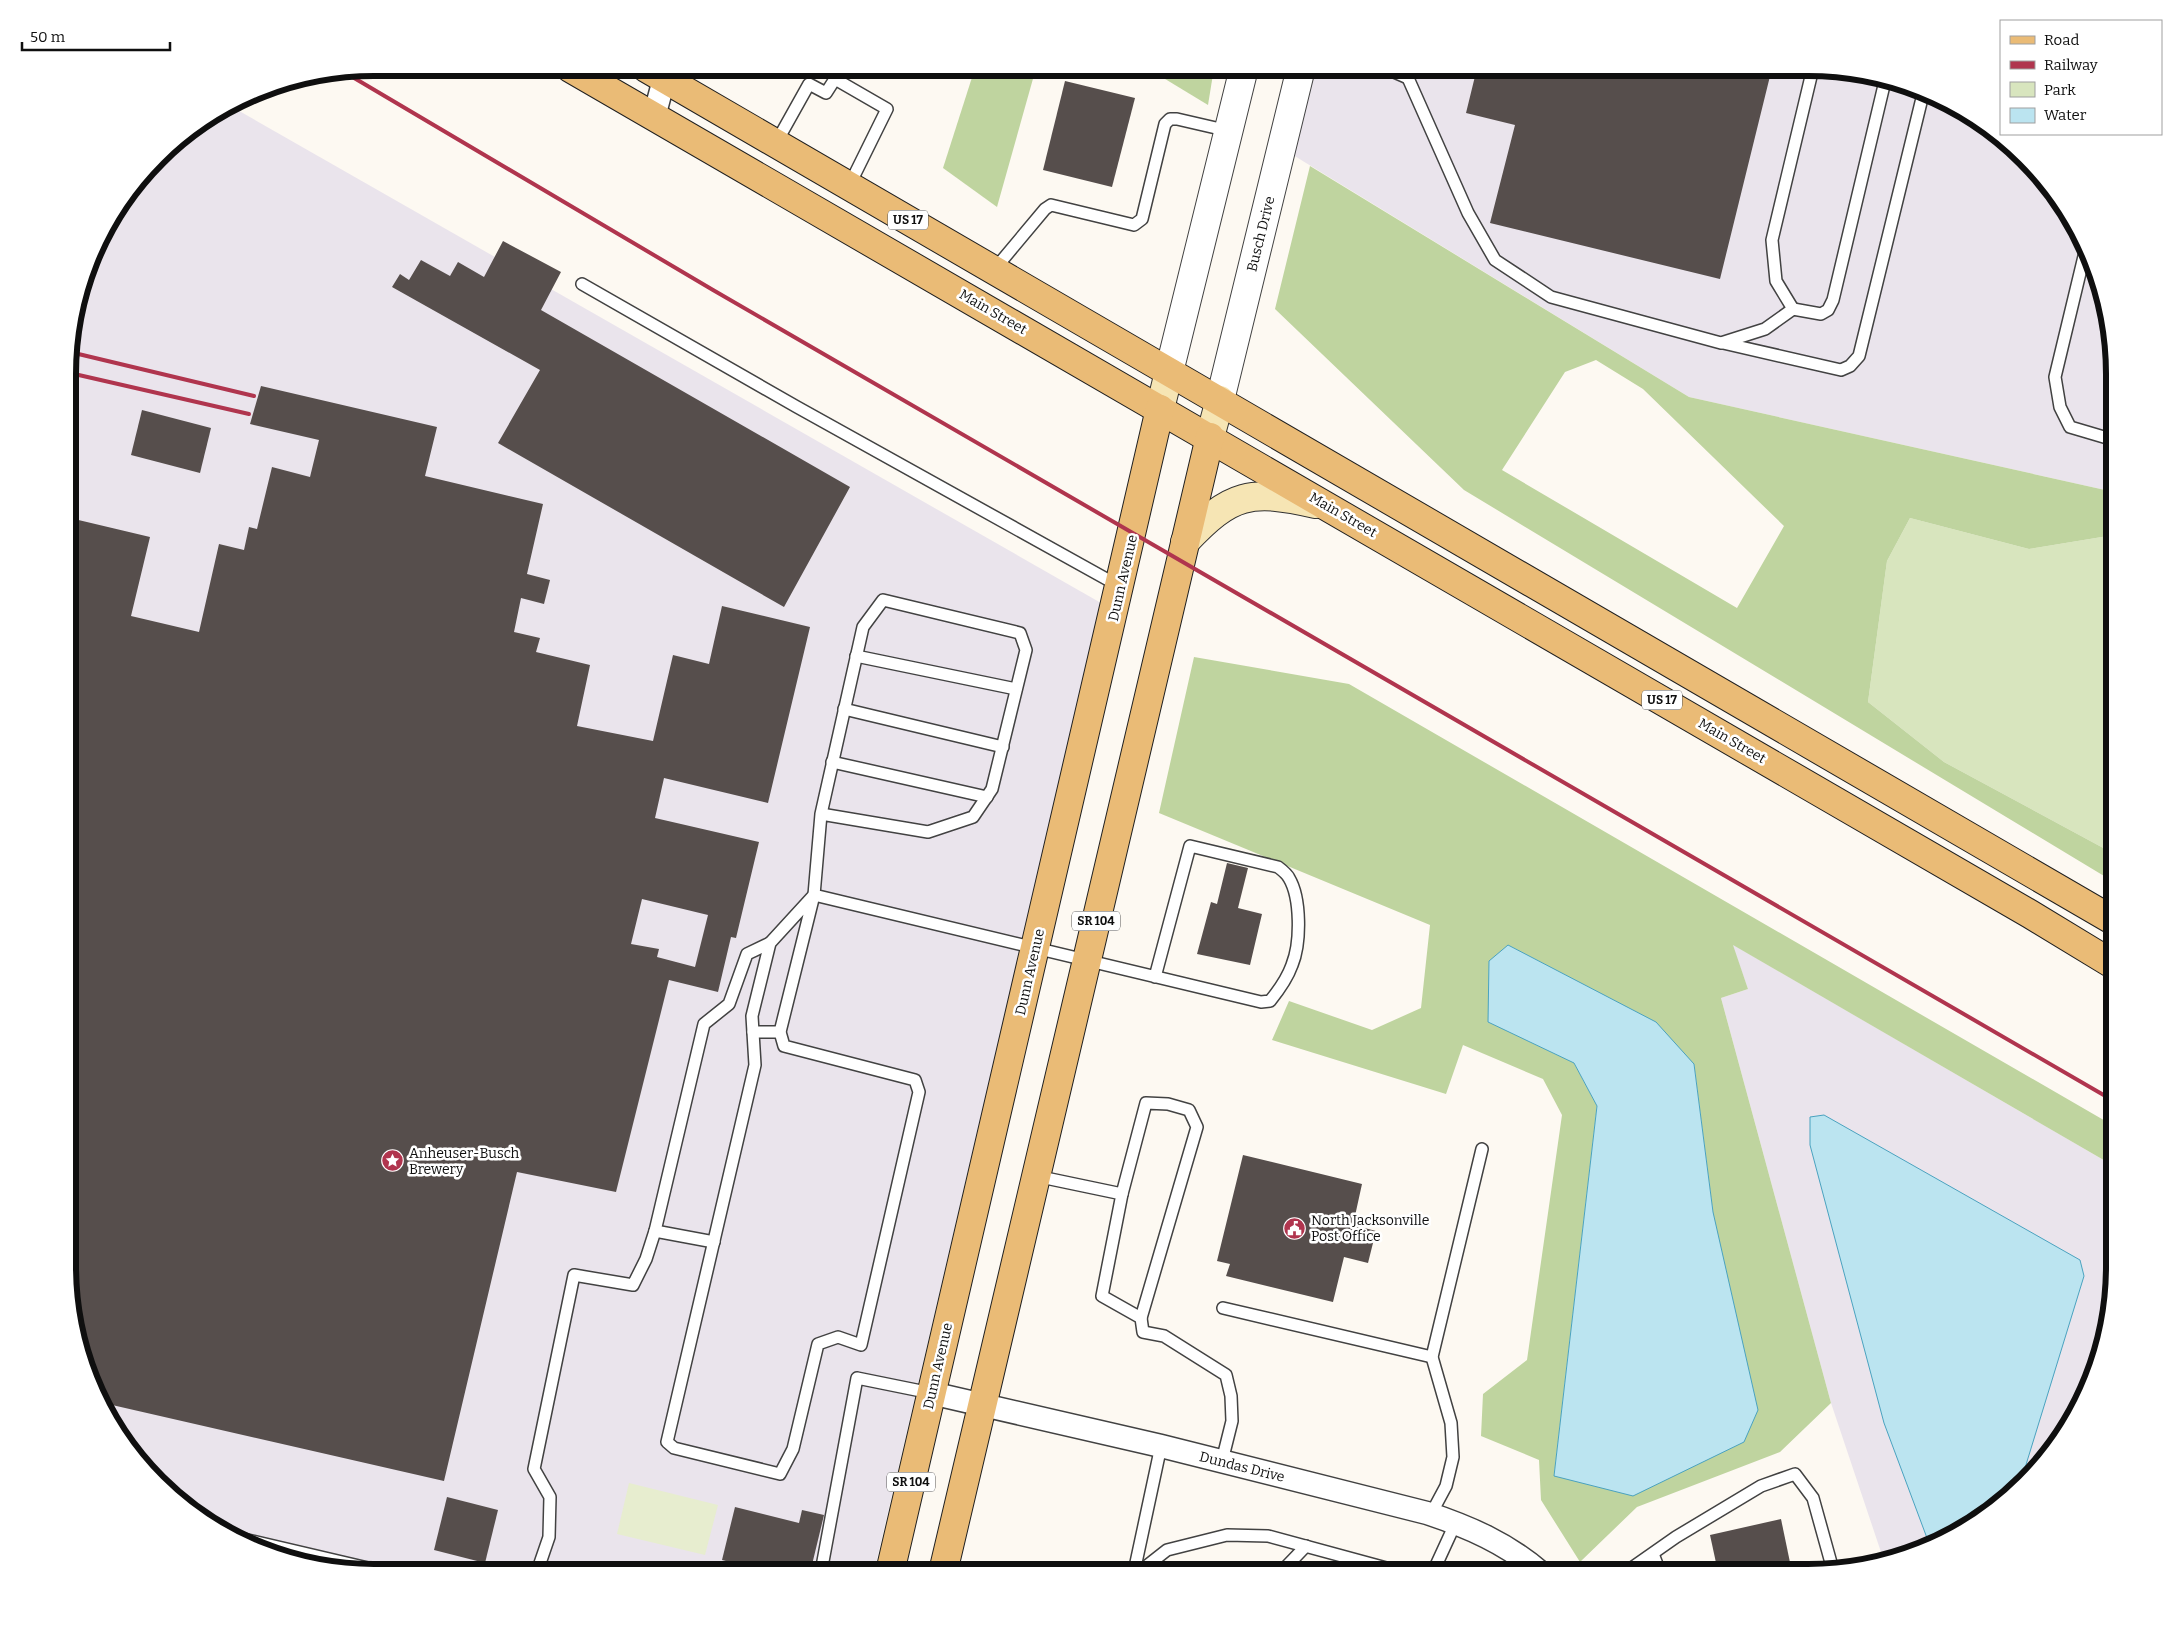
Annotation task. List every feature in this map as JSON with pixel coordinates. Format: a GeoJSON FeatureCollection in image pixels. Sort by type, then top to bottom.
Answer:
{"type":"FeatureCollection","features":[{"type":"Feature","properties":{"kind":"main road","name":"Main Street"},"geometry":{"type":"LineString","coordinates":[[584,76],[1160,410],[1210,437],[2030,914],[2106,960]]}},
{"type":"Feature","properties":{"kind":"main road","name":"US 17"},"geometry":{"type":"LineString","coordinates":[[667,76],[849,186],[2106,916]]}},
{"type":"Feature","properties":{"kind":"main road","name":"Dunn Avenue"},"geometry":{"type":"LineString","coordinates":[[892,1564],[1170,372]]}},
{"type":"Feature","properties":{"kind":"main road","name":"SR 104"},"geometry":{"type":"LineString","coordinates":[[945,1564],[1184,542],[1220,400]]}},
{"type":"Feature","properties":{"kind":"main road"},"geometry":{"type":"LineString","coordinates":[[1184,542],[1208,517],[1233,502],[1247,497],[1281,496],[1329,507]]}},
{"type":"Feature","properties":{"kind":"street"},"geometry":{"type":"LineString","coordinates":[[654,117],[658,76]]}},
{"type":"Feature","properties":{"kind":"street"},"geometry":{"type":"LineString","coordinates":[[1170,372],[1242,76]]}},
{"type":"Feature","properties":{"kind":"street","name":"Busch Drive"},"geometry":{"type":"LineString","coordinates":[[1220,400],[1300,76]]}},
{"type":"Feature","properties":{"kind":"street","name":"Dundas Drive"},"geometry":{"type":"LineString","coordinates":[[931,1393],[1161,1446],[1430,1514],[1456,1522],[1494,1539],[1529,1564]]}},
{"type":"Feature","properties":{"kind":"lane"},"geometry":{"type":"LineString","coordinates":[[776,143],[809,84],[826,93],[837,76]]}},
{"type":"Feature","properties":{"kind":"lane"},"geometry":{"type":"LineString","coordinates":[[1411,76],[1468,213],[1495,260],[1551,297],[1722,343],[1841,370],[1850,366],[1859,356],[1922,99]]}},
{"type":"Feature","properties":{"kind":"lane"},"geometry":{"type":"LineString","coordinates":[[1792,309],[1776,281],[1772,240],[1811,76]]}},
{"type":"Feature","properties":{"kind":"lane"},"geometry":{"type":"LineString","coordinates":[[835,79],[887,109],[849,186]]}},
{"type":"Feature","properties":{"kind":"lane"},"geometry":{"type":"LineString","coordinates":[[1722,343],[1765,329],[1792,309],[1821,314],[1828,310],[1885,86]]}},
{"type":"Feature","properties":{"kind":"lane"},"geometry":{"type":"LineString","coordinates":[[994,270],[1045,208],[1051,205],[1134,225],[1138,223],[1142,219],[1165,124],[1170,120],[1177,119],[1229,131]]}},
{"type":"Feature","properties":{"kind":"lane"},"geometry":{"type":"LineString","coordinates":[[2083,260],[2055,377],[2060,407],[2070,427],[2106,438]]}},
{"type":"Feature","properties":{"kind":"lane"},"geometry":{"type":"LineString","coordinates":[[582,284],[805,412],[1121,587]]}},
{"type":"Feature","properties":{"kind":"lane"},"geometry":{"type":"LineString","coordinates":[[770,943],[752,1016],[755,1065],[667,1442],[674,1448],[780,1474],[793,1449],[818,1344],[838,1337],[861,1345],[920,1092],[915,1080],[784,1046],[780,1032],[814,895],[820,814],[863,627],[883,600],[1020,633],[1026,650],[1003,746],[992,789],[973,817],[928,832],[820,814]]}},
{"type":"Feature","properties":{"kind":"lane"},"geometry":{"type":"LineString","coordinates":[[856,656],[1016,689]]}},
{"type":"Feature","properties":{"kind":"lane"},"geometry":{"type":"LineString","coordinates":[[844,709],[1003,746]]}},
{"type":"Feature","properties":{"kind":"lane"},"geometry":{"type":"LineString","coordinates":[[832,762],[987,797]]}},
{"type":"Feature","properties":{"kind":"lane"},"geometry":{"type":"LineString","coordinates":[[814,895],[1036,948],[1086,962],[1260,1002],[1270,1001],[1283,984],[1293,964],[1298,939],[1297,900],[1289,877],[1278,867],[1190,846],[1155,977]]}},
{"type":"Feature","properties":{"kind":"lane"},"geometry":{"type":"LineString","coordinates":[[541,1564],[550,1536],[550,1497],[534,1468],[574,1275],[633,1285],[646,1259],[655,1231],[704,1024],[729,1004],[747,954],[770,943],[814,895]]}},
{"type":"Feature","properties":{"kind":"lane"},"geometry":{"type":"LineString","coordinates":[[753,1032],[780,1032]]}},
{"type":"Feature","properties":{"kind":"lane"},"geometry":{"type":"LineString","coordinates":[[1141,1318],[1102,1296],[1122,1194],[1146,1103],[1168,1104],[1188,1110],[1197,1127],[1141,1318],[1142,1332],[1164,1336],[1226,1375],[1231,1396],[1232,1421],[1222,1462]]}},
{"type":"Feature","properties":{"kind":"lane"},"geometry":{"type":"LineString","coordinates":[[1430,1514],[1446,1486],[1453,1457],[1451,1423],[1432,1358],[1482,1149]]}},
{"type":"Feature","properties":{"kind":"lane"},"geometry":{"type":"LineString","coordinates":[[1036,1176],[1122,1194]]}},
{"type":"Feature","properties":{"kind":"lane"},"geometry":{"type":"LineString","coordinates":[[655,1231],[714,1242]]}},
{"type":"Feature","properties":{"kind":"lane"},"geometry":{"type":"LineString","coordinates":[[1223,1308],[1432,1358]]}},
{"type":"Feature","properties":{"kind":"lane"},"geometry":{"type":"LineString","coordinates":[[822,1564],[857,1378],[931,1393]]}},
{"type":"Feature","properties":{"kind":"lane"},"geometry":{"type":"LineString","coordinates":[[1136,1564],[1161,1446]]}},
{"type":"Feature","properties":{"kind":"lane"},"geometry":{"type":"LineString","coordinates":[[1638,1564],[1676,1537],[1761,1486],[1795,1474],[1813,1498],[1831,1563]]}},
{"type":"Feature","properties":{"kind":"lane"},"geometry":{"type":"LineString","coordinates":[[1437,1564],[1456,1522]]}},
{"type":"Feature","properties":{"kind":"lane"},"geometry":{"type":"LineString","coordinates":[[1149,1564],[1167,1550],[1227,1535],[1268,1536],[1371,1564]]}},
{"type":"Feature","properties":{"kind":"lane"},"geometry":{"type":"LineString","coordinates":[[272,1546],[340,1562]]}},
{"type":"Feature","properties":{"kind":"lane"},"geometry":{"type":"LineString","coordinates":[[1289,1564],[1306,1546]]}},
{"type":"Feature","properties":{"kind":"lane"},"geometry":{"type":"LineString","coordinates":[[1653,1554],[1657,1564]]}},
{"type":"Feature","properties":{"kind":"shaded area"},"geometry":{"type":"Polygon","coordinates":[[[1313,76],[1808,76],[1866,82],[1885,86],[1922,99],[1974,126],[2019,163],[2056,208],[2075,242],[2096,297],[2103,335],[2106,374],[2106,490],[1689,397],[1293,155],[1313,76]]]}},
{"type":"Feature","properties":{"kind":"shaded area","name":"Anheuser-Busch Brewery"},"geometry":{"type":"Polygon","coordinates":[[[237,110],[1101,603],[876,1564],[374,1564],[335,1561],[297,1554],[242,1533],[208,1514],[163,1477],[126,1432],[107,1398],[86,1343],[77,1286],[76,374],[82,316],[86,297],[99,260],[126,208],[163,163],[208,126],[237,110]]]}},
{"type":"Feature","properties":{"kind":"shaded area"},"geometry":{"type":"Polygon","coordinates":[[[1732,944],[2106,1161],[2106,1266],[2103,1305],[2096,1343],[2090,1362],[2066,1415],[2056,1432],[2019,1477],[1974,1514],[1940,1533],[1885,1554],[1882,1555],[1831,1403],[1721,998],[1748,989],[1732,944]]]}},
{"type":"Feature","properties":{"kind":"green space"},"geometry":{"type":"Polygon","coordinates":[[[972,76],[1034,76],[997,207],[943,168],[972,76]]]}},
{"type":"Feature","properties":{"kind":"green space"},"geometry":{"type":"Polygon","coordinates":[[[1160,76],[1213,76],[1208,105],[1160,76]]]}},
{"type":"Feature","properties":{"kind":"green space"},"geometry":{"type":"Polygon","coordinates":[[[1310,166],[1689,397],[2106,490],[2106,536],[2029,549],[1910,518],[1887,561],[1868,702],[1944,762],[2106,849],[2106,877],[1464,490],[1275,309],[1310,166]],[[1596,360],[1565,372],[1502,470],[1737,608],[1784,526],[1643,389],[1596,360]]]}},
{"type":"Feature","properties":{"kind":"green space"},"geometry":{"type":"Polygon","coordinates":[[[1910,518],[2029,549],[2106,536],[2106,849],[1944,762],[1868,702],[1887,561],[1910,518]]]}},
{"type":"Feature","properties":{"kind":"green space"},"geometry":{"type":"Polygon","coordinates":[[[1194,657],[1349,684],[2106,1121],[2106,1161],[1733,945],[1748,989],[1721,998],[1831,1403],[1780,1452],[1637,1507],[1580,1562],[1541,1500],[1539,1460],[1481,1436],[1483,1394],[1527,1360],[1562,1115],[1543,1079],[1463,1045],[1446,1094],[1272,1040],[1289,1001],[1372,1030],[1421,1008],[1430,925],[1159,813],[1194,657]],[[1574,1063],[1597,1106],[1554,1476],[1713,1212],[1694,1064],[1574,1063]]]}},
{"type":"Feature","properties":{"kind":"green space"},"geometry":{"type":"Polygon","coordinates":[[[629,1483],[718,1505],[705,1555],[617,1534],[629,1483]]]}},
{"type":"Feature","properties":{"kind":"water"},"geometry":{"type":"Polygon","coordinates":[[[1508,945],[1656,1022],[1694,1064],[1713,1212],[1758,1410],[1744,1442],[1633,1496],[1554,1476],[1597,1106],[1574,1063],[1488,1022],[1489,961],[1508,945]]]}},
{"type":"Feature","properties":{"kind":"water"},"geometry":{"type":"Polygon","coordinates":[[[1824,1115],[2080,1260],[2084,1276],[2024,1471],[1974,1514],[1927,1539],[1884,1423],[1810,1145],[1810,1117],[1824,1115]]]}},
{"type":"Feature","properties":{"kind":"building"},"geometry":{"type":"Polygon","coordinates":[[[1475,76],[1770,76],[1720,279],[1490,223],[1515,125],[1466,113],[1475,76]]]}},
{"type":"Feature","properties":{"kind":"building"},"geometry":{"type":"Polygon","coordinates":[[[1065,81],[1135,98],[1112,187],[1043,170],[1065,81]]]}},
{"type":"Feature","properties":{"kind":"building"},"geometry":{"type":"Polygon","coordinates":[[[503,241],[561,272],[541,310],[850,487],[784,607],[498,443],[540,370],[392,287],[400,274],[409,280],[421,260],[450,276],[458,262],[484,277],[503,241]]]}},
{"type":"Feature","properties":{"kind":"building"},"geometry":{"type":"Polygon","coordinates":[[[261,386],[437,427],[425,476],[543,504],[527,574],[550,580],[544,604],[521,598],[514,632],[540,638],[536,652],[590,665],[577,726],[653,741],[673,655],[709,664],[722,606],[810,627],[768,803],[664,778],[655,818],[759,842],[736,938],[731,937],[718,992],[669,980],[616,1192],[517,1172],[444,1481],[111,1405],[92,1362],[86,1343],[79,1305],[76,1266],[76,519],[150,537],[131,616],[199,632],[219,544],[244,550],[249,527],[257,529],[272,467],[310,477],[319,440],[250,424],[261,386]],[[642,899],[631,944],[659,949],[657,957],[695,967],[708,915],[642,899]]]}},
{"type":"Feature","properties":{"kind":"building"},"geometry":{"type":"Polygon","coordinates":[[[142,410],[211,428],[200,473],[131,455],[142,410]]]}},
{"type":"Feature","properties":{"kind":"building"},"geometry":{"type":"Polygon","coordinates":[[[1227,863],[1248,868],[1238,908],[1262,914],[1250,965],[1197,954],[1211,902],[1217,904],[1227,863]]]}},
{"type":"Feature","properties":{"kind":"building","name":"North Jacksonville Post Office"},"geometry":{"type":"Polygon","coordinates":[[[1243,1155],[1362,1184],[1353,1225],[1376,1231],[1368,1263],[1344,1257],[1333,1302],[1226,1276],[1230,1264],[1217,1261],[1243,1155]]]}},
{"type":"Feature","properties":{"kind":"building"},"geometry":{"type":"Polygon","coordinates":[[[447,1497],[498,1510],[485,1563],[434,1550],[447,1497]]]}},
{"type":"Feature","properties":{"kind":"building"},"geometry":{"type":"Polygon","coordinates":[[[735,1507],[799,1523],[802,1510],[824,1515],[812,1564],[781,1562],[780,1564],[738,1564],[722,1560],[735,1507]]]}},
{"type":"Feature","properties":{"kind":"building"},"geometry":{"type":"Polygon","coordinates":[[[1781,1519],[1790,1564],[1716,1564],[1710,1535],[1781,1519]]]}},
{"type":"Feature","properties":{"kind":"railway"},"geometry":{"type":"LineString","coordinates":[[353,77],[713,290],[2106,1096]]}},
{"type":"Feature","properties":{"kind":"railway"},"geometry":{"type":"LineString","coordinates":[[77,354],[254,396]]}},
{"type":"Feature","properties":{"kind":"railway"},"geometry":{"type":"LineString","coordinates":[[76,374],[249,414]]}},
{"type":"Feature","properties":{"kind":"place","name":"Anheuser-Busch Brewery"},"geometry":{"type":"Point","coordinates":[393,1161]}},
{"type":"Feature","properties":{"kind":"place","name":"North Jacksonville Post Office"},"geometry":{"type":"Point","coordinates":[1295,1228]}}]}
